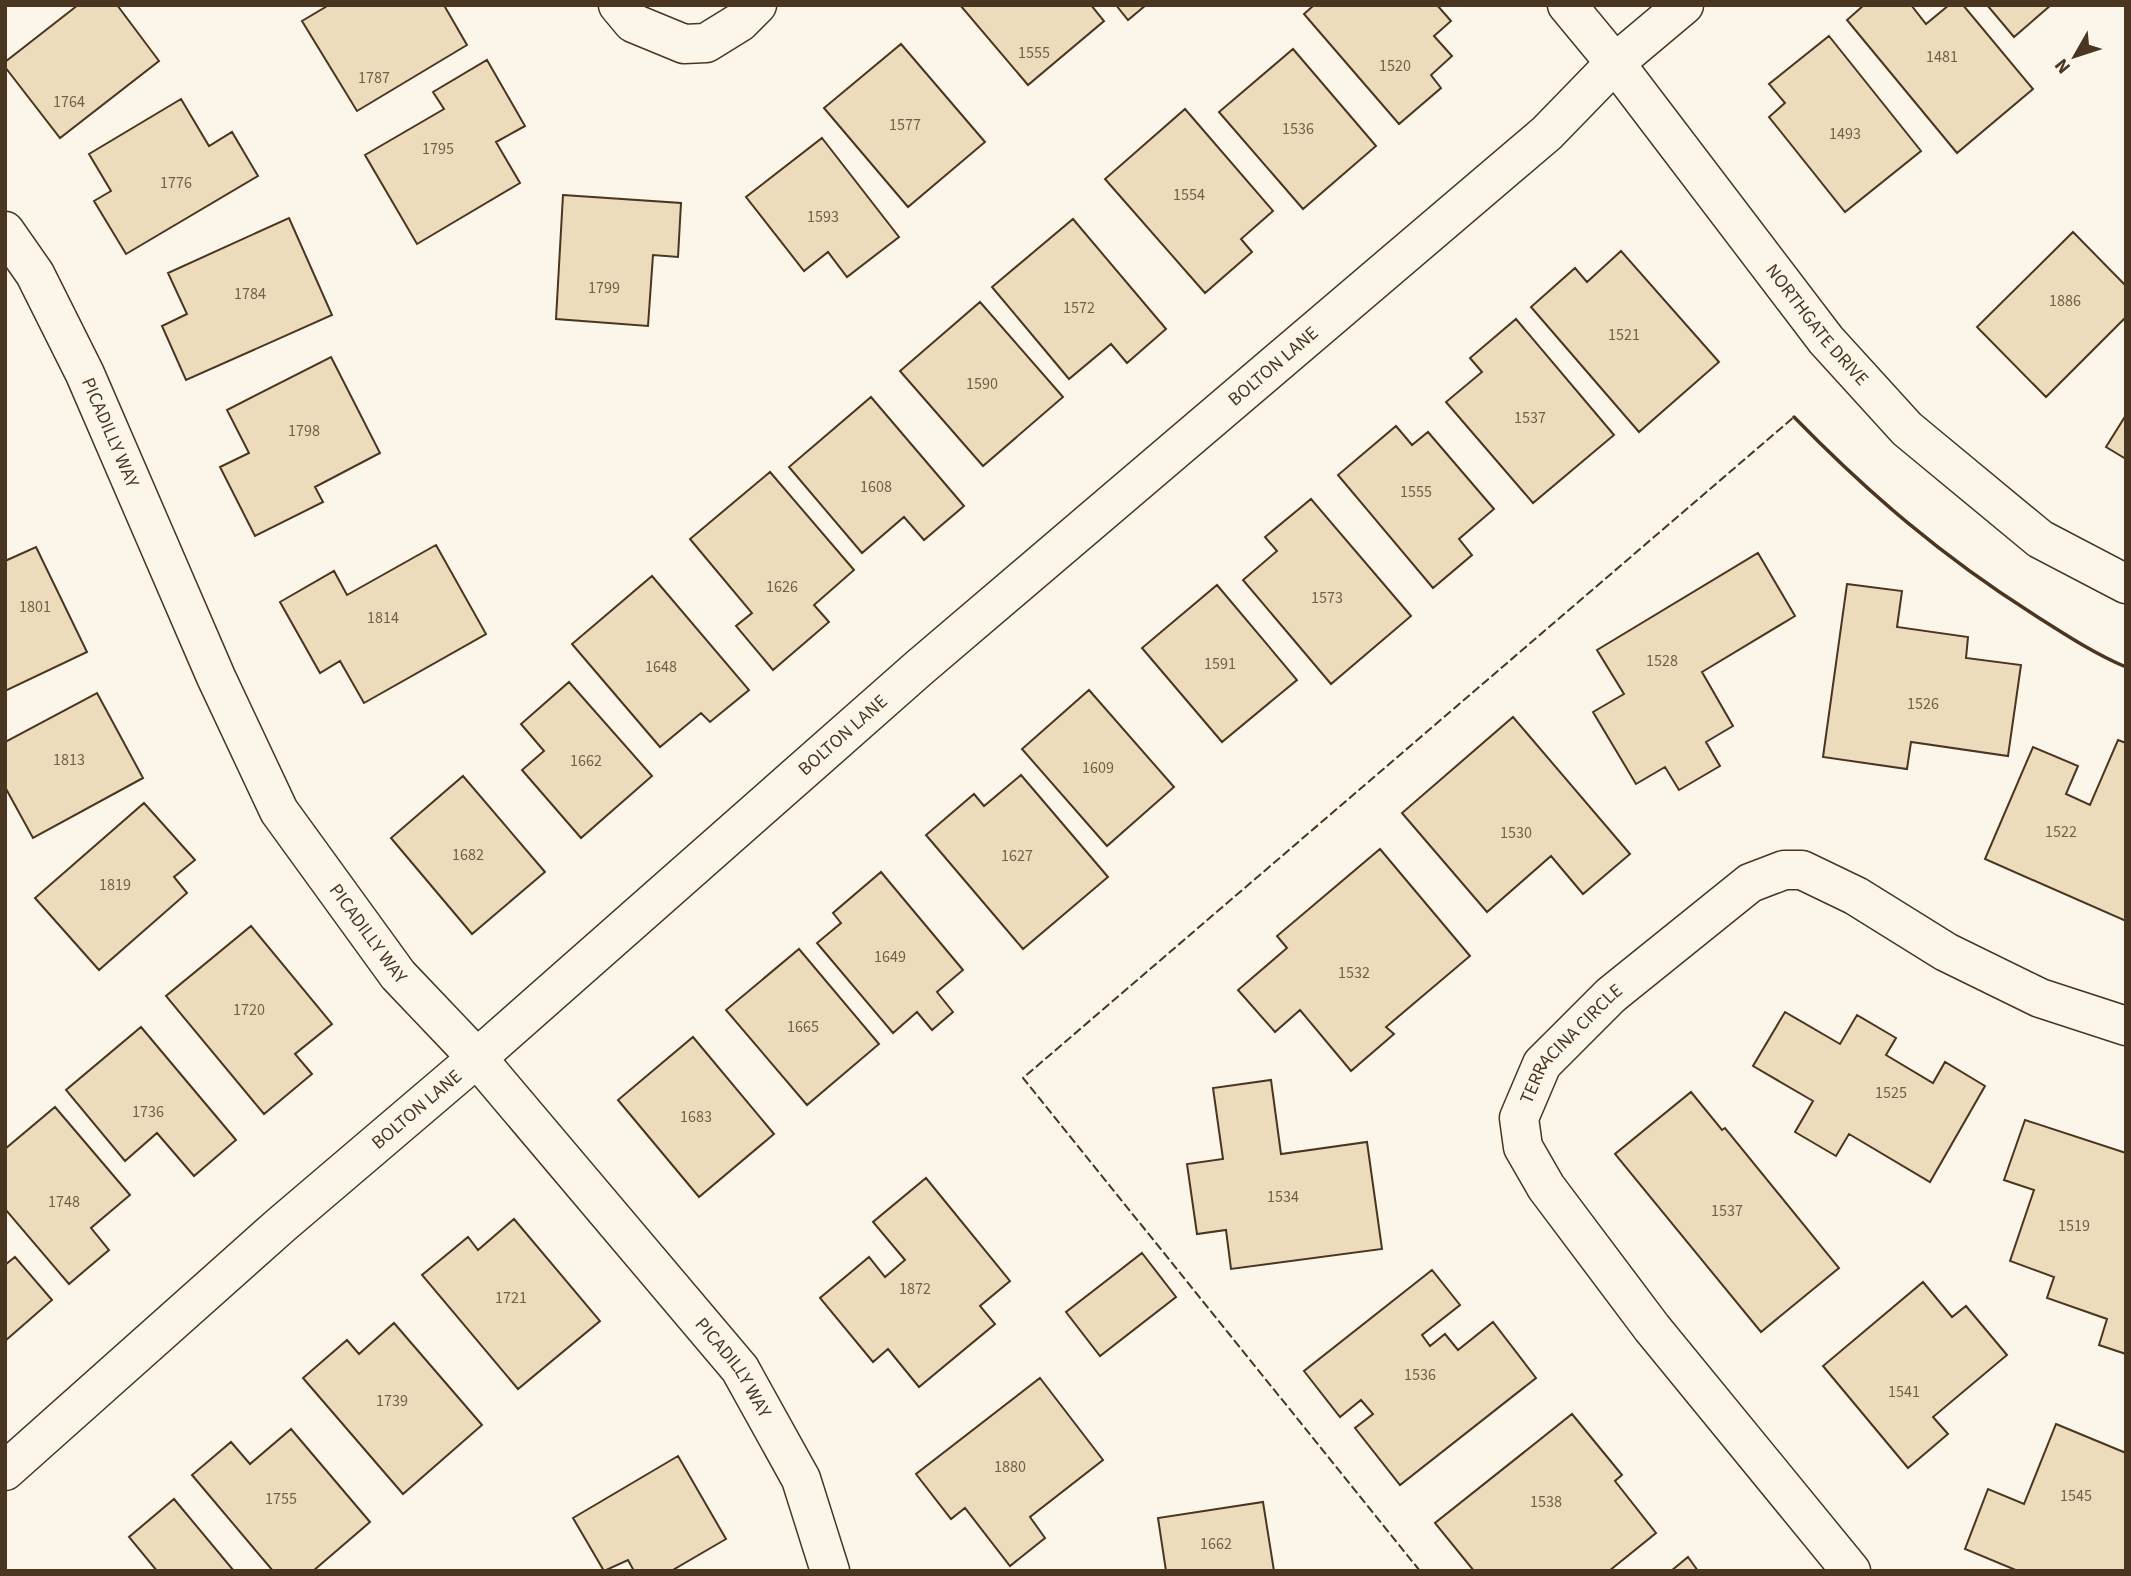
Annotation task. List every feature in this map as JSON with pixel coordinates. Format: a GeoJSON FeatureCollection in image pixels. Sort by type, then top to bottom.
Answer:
{"type":"FeatureCollection","features":[{"type":"Feature","properties":{"kind":"street"},"geometry":{"type":"LineString","coordinates":[[618,5],[634,23],[684,44],[706,43],[740,22],[757,5]]}},
{"type":"Feature","properties":{"kind":"street","name":"NORTHGATE DRIVE"},"geometry":{"type":"LineString","coordinates":[[1567,5],[1615,63],[1826,340],[1907,429],[2040,539],[2126,584]]}},
{"type":"Feature","properties":{"kind":"street","name":"BOLTON LANE"},"geometry":{"type":"LineString","coordinates":[[5,1471],[292,1216],[477,1058],[919,668],[1547,133],[1615,63],[1684,5]]}},
{"type":"Feature","properties":{"kind":"street","name":"PICADILLY WAY"},"geometry":{"type":"LineString","coordinates":[[5,231],[35,274],[85,374],[216,677],[279,811],[398,975],[477,1058],[740,1369],[801,1479],[830,1571]]}},
{"type":"Feature","properties":{"kind":"street","name":"TERRACINA CIRCLE"},"geometry":{"type":"LineString","coordinates":[[1852,1571],[1652,1328],[1546,1187],[1522,1147],[1519,1118],[1542,1064],[1611,995],[1686,934],[1751,883],[1784,870],[1802,870],[1856,896],[1946,952],[2040,998],[2126,1026]]}},
{"type":"Feature","properties":{"kind":"building"},"geometry":{"type":"Polygon","coordinates":[[[78,5],[117,5],[159,61],[60,138],[5,67],[5,62],[78,5]]]}},
{"type":"Feature","properties":{"kind":"building"},"geometry":{"type":"Polygon","coordinates":[[[329,5],[447,5],[445,7],[467,45],[357,111],[302,21],[329,5]]]}},
{"type":"Feature","properties":{"kind":"building"},"geometry":{"type":"Polygon","coordinates":[[[960,5],[1091,5],[1104,21],[1028,85],[960,5]]]}},
{"type":"Feature","properties":{"kind":"building"},"geometry":{"type":"Polygon","coordinates":[[[1116,5],[1146,5],[1128,20],[1116,5]]]}},
{"type":"Feature","properties":{"kind":"building"},"geometry":{"type":"Polygon","coordinates":[[[1314,5],[1437,5],[1451,21],[1434,36],[1452,56],[1431,75],[1441,88],[1399,124],[1304,14],[1314,5]]]}},
{"type":"Feature","properties":{"kind":"building"},"geometry":{"type":"Polygon","coordinates":[[[1864,5],[1911,5],[1926,24],[1949,5],[1963,5],[2033,89],[1957,153],[1847,20],[1864,5]]]}},
{"type":"Feature","properties":{"kind":"building"},"geometry":{"type":"Polygon","coordinates":[[[1987,5],[2051,5],[2014,37],[1987,5]]]}},
{"type":"Feature","properties":{"kind":"building"},"geometry":{"type":"Polygon","coordinates":[[[1829,36],[1921,151],[1845,212],[1769,117],[1785,103],[1769,84],[1829,36]]]}},
{"type":"Feature","properties":{"kind":"building"},"geometry":{"type":"Polygon","coordinates":[[[901,44],[985,142],[908,207],[824,108],[901,44]]]}},
{"type":"Feature","properties":{"kind":"building"},"geometry":{"type":"Polygon","coordinates":[[[1293,49],[1376,146],[1303,209],[1219,112],[1293,49]]]}},
{"type":"Feature","properties":{"kind":"building"},"geometry":{"type":"Polygon","coordinates":[[[487,60],[525,126],[496,142],[520,183],[417,244],[365,155],[444,109],[433,92],[487,60]]]}},
{"type":"Feature","properties":{"kind":"building"},"geometry":{"type":"Polygon","coordinates":[[[181,99],[209,146],[232,132],[258,176],[126,254],[94,201],[111,191],[89,154],[181,99]]]}},
{"type":"Feature","properties":{"kind":"building"},"geometry":{"type":"Polygon","coordinates":[[[1185,109],[1273,211],[1241,239],[1252,252],[1205,293],[1105,179],[1185,109]]]}},
{"type":"Feature","properties":{"kind":"building"},"geometry":{"type":"Polygon","coordinates":[[[822,138],[899,237],[847,277],[828,252],[804,271],[746,197],[822,138]]]}},
{"type":"Feature","properties":{"kind":"building"},"geometry":{"type":"Polygon","coordinates":[[[563,195],[681,203],[678,257],[653,255],[648,326],[556,319],[563,195]]]}},
{"type":"Feature","properties":{"kind":"building"},"geometry":{"type":"Polygon","coordinates":[[[289,218],[332,315],[186,380],[162,326],[187,314],[168,273],[289,218]]]}},
{"type":"Feature","properties":{"kind":"building"},"geometry":{"type":"Polygon","coordinates":[[[1073,219],[1166,329],[1127,363],[1111,344],[1069,379],[992,287],[1073,219]]]}},
{"type":"Feature","properties":{"kind":"building"},"geometry":{"type":"Polygon","coordinates":[[[2073,232],[2126,286],[2126,317],[2046,397],[1977,327],[2073,232]]]}},
{"type":"Feature","properties":{"kind":"building"},"geometry":{"type":"Polygon","coordinates":[[[1621,251],[1719,362],[1639,432],[1531,307],[1575,268],[1587,282],[1621,251]]]}},
{"type":"Feature","properties":{"kind":"building"},"geometry":{"type":"Polygon","coordinates":[[[980,302],[1063,397],[983,466],[900,371],[980,302]]]}},
{"type":"Feature","properties":{"kind":"building"},"geometry":{"type":"Polygon","coordinates":[[[1516,319],[1614,435],[1533,503],[1446,402],[1482,372],[1470,358],[1516,319]]]}},
{"type":"Feature","properties":{"kind":"building"},"geometry":{"type":"Polygon","coordinates":[[[331,357],[380,453],[315,487],[323,502],[255,536],[220,467],[249,453],[227,410],[331,357]]]}},
{"type":"Feature","properties":{"kind":"building"},"geometry":{"type":"Polygon","coordinates":[[[871,397],[964,506],[924,540],[904,517],[862,553],[789,467],[871,397]]]}},
{"type":"Feature","properties":{"kind":"building"},"geometry":{"type":"Polygon","coordinates":[[[2126,415],[2126,459],[2106,447],[2126,415]]]}},
{"type":"Feature","properties":{"kind":"building"},"geometry":{"type":"Polygon","coordinates":[[[1396,426],[1412,445],[1428,432],[1494,509],[1459,539],[1472,555],[1433,588],[1338,475],[1396,426]]]}},
{"type":"Feature","properties":{"kind":"building"},"geometry":{"type":"Polygon","coordinates":[[[770,472],[854,570],[814,605],[829,622],[773,670],[736,626],[752,613],[690,539],[770,472]]]}},
{"type":"Feature","properties":{"kind":"building"},"geometry":{"type":"Polygon","coordinates":[[[1311,499],[1411,616],[1331,684],[1243,580],[1277,551],[1265,537],[1311,499]]]}},
{"type":"Feature","properties":{"kind":"building"},"geometry":{"type":"Polygon","coordinates":[[[436,545],[486,634],[364,703],[340,661],[320,673],[280,602],[334,571],[347,595],[436,545]]]}},
{"type":"Feature","properties":{"kind":"building"},"geometry":{"type":"Polygon","coordinates":[[[36,547],[87,652],[5,691],[5,561],[36,547]]]}},
{"type":"Feature","properties":{"kind":"building"},"geometry":{"type":"Polygon","coordinates":[[[1758,553],[1795,616],[1702,672],[1733,726],[1706,742],[1720,766],[1679,790],[1665,767],[1636,784],[1593,712],[1624,694],[1597,650],[1758,553]]]}},
{"type":"Feature","properties":{"kind":"building"},"geometry":{"type":"Polygon","coordinates":[[[652,576],[749,690],[710,722],[701,713],[660,747],[572,644],[652,576]]]}},
{"type":"Feature","properties":{"kind":"building"},"geometry":{"type":"Polygon","coordinates":[[[1847,584],[1902,591],[1897,627],[1968,637],[1966,658],[2021,665],[2008,756],[1911,742],[1907,769],[1823,757],[1847,584]]]}},
{"type":"Feature","properties":{"kind":"building"},"geometry":{"type":"Polygon","coordinates":[[[1217,585],[1297,680],[1222,742],[1142,648],[1217,585]]]}},
{"type":"Feature","properties":{"kind":"building"},"geometry":{"type":"Polygon","coordinates":[[[569,682],[652,776],[581,838],[522,770],[544,751],[521,724],[569,682]]]}},
{"type":"Feature","properties":{"kind":"building"},"geometry":{"type":"Polygon","coordinates":[[[1089,690],[1174,787],[1107,846],[1022,749],[1089,690]]]}},
{"type":"Feature","properties":{"kind":"building"},"geometry":{"type":"Polygon","coordinates":[[[97,693],[143,778],[33,838],[5,787],[5,742],[97,693]]]}},
{"type":"Feature","properties":{"kind":"building"},"geometry":{"type":"Polygon","coordinates":[[[1513,717],[1630,854],[1583,894],[1551,856],[1487,912],[1402,813],[1513,717]]]}},
{"type":"Feature","properties":{"kind":"building"},"geometry":{"type":"Polygon","coordinates":[[[2118,740],[2126,743],[2126,921],[1985,859],[2033,747],[2078,766],[2066,794],[2090,805],[2118,740]]]}},
{"type":"Feature","properties":{"kind":"building"},"geometry":{"type":"Polygon","coordinates":[[[1021,775],[1108,877],[1023,949],[926,835],[974,794],[984,806],[1021,775]]]}},
{"type":"Feature","properties":{"kind":"building"},"geometry":{"type":"Polygon","coordinates":[[[463,776],[545,872],[472,934],[391,838],[463,776]]]}},
{"type":"Feature","properties":{"kind":"building"},"geometry":{"type":"Polygon","coordinates":[[[144,803],[195,860],[174,877],[187,893],[99,970],[35,898],[144,803]]]}},
{"type":"Feature","properties":{"kind":"building"},"geometry":{"type":"Polygon","coordinates":[[[1380,849],[1470,956],[1386,1027],[1394,1034],[1351,1071],[1300,1010],[1275,1032],[1238,990],[1287,948],[1277,936],[1380,849]]]}},
{"type":"Feature","properties":{"kind":"building"},"geometry":{"type":"Polygon","coordinates":[[[881,872],[963,970],[937,992],[953,1012],[932,1030],[917,1012],[893,1033],[817,943],[841,923],[833,913],[881,872]]]}},
{"type":"Feature","properties":{"kind":"building"},"geometry":{"type":"Polygon","coordinates":[[[251,926],[332,1024],[295,1054],[312,1074],[264,1114],[166,996],[251,926]]]}},
{"type":"Feature","properties":{"kind":"building"},"geometry":{"type":"Polygon","coordinates":[[[799,949],[879,1044],[807,1105],[726,1010],[799,949]]]}},
{"type":"Feature","properties":{"kind":"building"},"geometry":{"type":"Polygon","coordinates":[[[1785,1012],[1840,1044],[1857,1015],[1896,1038],[1886,1055],[1933,1083],[1945,1062],[1985,1086],[1930,1182],[1849,1134],[1836,1156],[1795,1132],[1813,1101],[1753,1066],[1785,1012]]]}},
{"type":"Feature","properties":{"kind":"building"},"geometry":{"type":"Polygon","coordinates":[[[141,1027],[236,1140],[194,1176],[157,1133],[125,1161],[66,1090],[141,1027]]]}},
{"type":"Feature","properties":{"kind":"building"},"geometry":{"type":"Polygon","coordinates":[[[693,1037],[774,1134],[699,1197],[618,1100],[693,1037]]]}},
{"type":"Feature","properties":{"kind":"building"},"geometry":{"type":"Polygon","coordinates":[[[1271,1080],[1281,1154],[1367,1142],[1382,1249],[1231,1269],[1226,1230],[1197,1234],[1187,1164],[1223,1159],[1213,1088],[1271,1080]]]}},
{"type":"Feature","properties":{"kind":"building"},"geometry":{"type":"Polygon","coordinates":[[[1691,1092],[1722,1130],[1725,1128],[1839,1268],[1761,1332],[1615,1154],[1691,1092]]]}},
{"type":"Feature","properties":{"kind":"building"},"geometry":{"type":"Polygon","coordinates":[[[55,1107],[130,1195],[91,1228],[109,1250],[69,1284],[5,1209],[5,1149],[55,1107]]]}},
{"type":"Feature","properties":{"kind":"building"},"geometry":{"type":"Polygon","coordinates":[[[2025,1120],[2126,1153],[2126,1354],[2099,1345],[2107,1319],[2047,1298],[2054,1277],[2010,1261],[2034,1190],[2004,1180],[2025,1120]]]}},
{"type":"Feature","properties":{"kind":"building"},"geometry":{"type":"Polygon","coordinates":[[[926,1178],[1010,1281],[980,1306],[995,1324],[919,1387],[888,1349],[873,1362],[820,1298],[869,1257],[885,1277],[905,1260],[873,1222],[926,1178]]]}},
{"type":"Feature","properties":{"kind":"building"},"geometry":{"type":"Polygon","coordinates":[[[514,1219],[600,1321],[518,1389],[422,1275],[468,1237],[478,1250],[514,1219]]]}},
{"type":"Feature","properties":{"kind":"building"},"geometry":{"type":"Polygon","coordinates":[[[1142,1253],[1176,1297],[1100,1356],[1066,1312],[1142,1253]]]}},
{"type":"Feature","properties":{"kind":"building"},"geometry":{"type":"Polygon","coordinates":[[[15,1257],[52,1300],[5,1341],[5,1265],[15,1257]]]}},
{"type":"Feature","properties":{"kind":"building"},"geometry":{"type":"Polygon","coordinates":[[[1432,1270],[1460,1305],[1422,1335],[1430,1346],[1445,1334],[1458,1350],[1493,1322],[1536,1378],[1400,1485],[1355,1428],[1373,1414],[1361,1400],[1340,1417],[1304,1371],[1432,1270]]]}},
{"type":"Feature","properties":{"kind":"building"},"geometry":{"type":"Polygon","coordinates":[[[1923,1282],[1952,1317],[1966,1306],[2007,1355],[1933,1417],[1948,1434],[1908,1468],[1823,1366],[1923,1282]]]}},
{"type":"Feature","properties":{"kind":"building"},"geometry":{"type":"Polygon","coordinates":[[[394,1323],[482,1425],[403,1494],[303,1378],[347,1340],[359,1354],[394,1323]]]}},
{"type":"Feature","properties":{"kind":"building"},"geometry":{"type":"Polygon","coordinates":[[[1040,1378],[1103,1460],[1030,1517],[1045,1538],[1010,1566],[965,1508],[951,1519],[916,1474],[1040,1378]]]}},
{"type":"Feature","properties":{"kind":"building"},"geometry":{"type":"Polygon","coordinates":[[[1572,1414],[1622,1475],[1615,1481],[1656,1533],[1609,1571],[1474,1571],[1435,1523],[1572,1414]]]}},
{"type":"Feature","properties":{"kind":"building"},"geometry":{"type":"Polygon","coordinates":[[[2056,1424],[2126,1453],[2126,1571],[2018,1571],[1965,1549],[1988,1489],[2024,1504],[2056,1424]]]}},
{"type":"Feature","properties":{"kind":"building"},"geometry":{"type":"Polygon","coordinates":[[[291,1429],[370,1522],[313,1571],[273,1571],[192,1475],[231,1442],[250,1464],[291,1429]]]}},
{"type":"Feature","properties":{"kind":"building"},"geometry":{"type":"Polygon","coordinates":[[[678,1456],[726,1539],[671,1571],[634,1571],[628,1560],[604,1571],[573,1518],[678,1456]]]}},
{"type":"Feature","properties":{"kind":"building"},"geometry":{"type":"Polygon","coordinates":[[[174,1499],[234,1571],[157,1571],[129,1537],[174,1499]]]}},
{"type":"Feature","properties":{"kind":"building"},"geometry":{"type":"Polygon","coordinates":[[[1263,1502],[1274,1571],[1166,1571],[1158,1518],[1263,1502]]]}},
{"type":"Feature","properties":{"kind":"building"},"geometry":{"type":"Polygon","coordinates":[[[1688,1557],[1698,1571],[1671,1571],[1688,1557]]]}},
{"type":"Feature","properties":{"kind":"fence"},"geometry":{"type":"LineString","coordinates":[[1420,1571],[1023,1078],[1794,417]]}},
{"type":"Feature","properties":{"kind":"wall"},"geometry":{"type":"LineString","coordinates":[[1794,417],[1878,498],[1937,547],[2067,635],[2126,667]]}}]}
